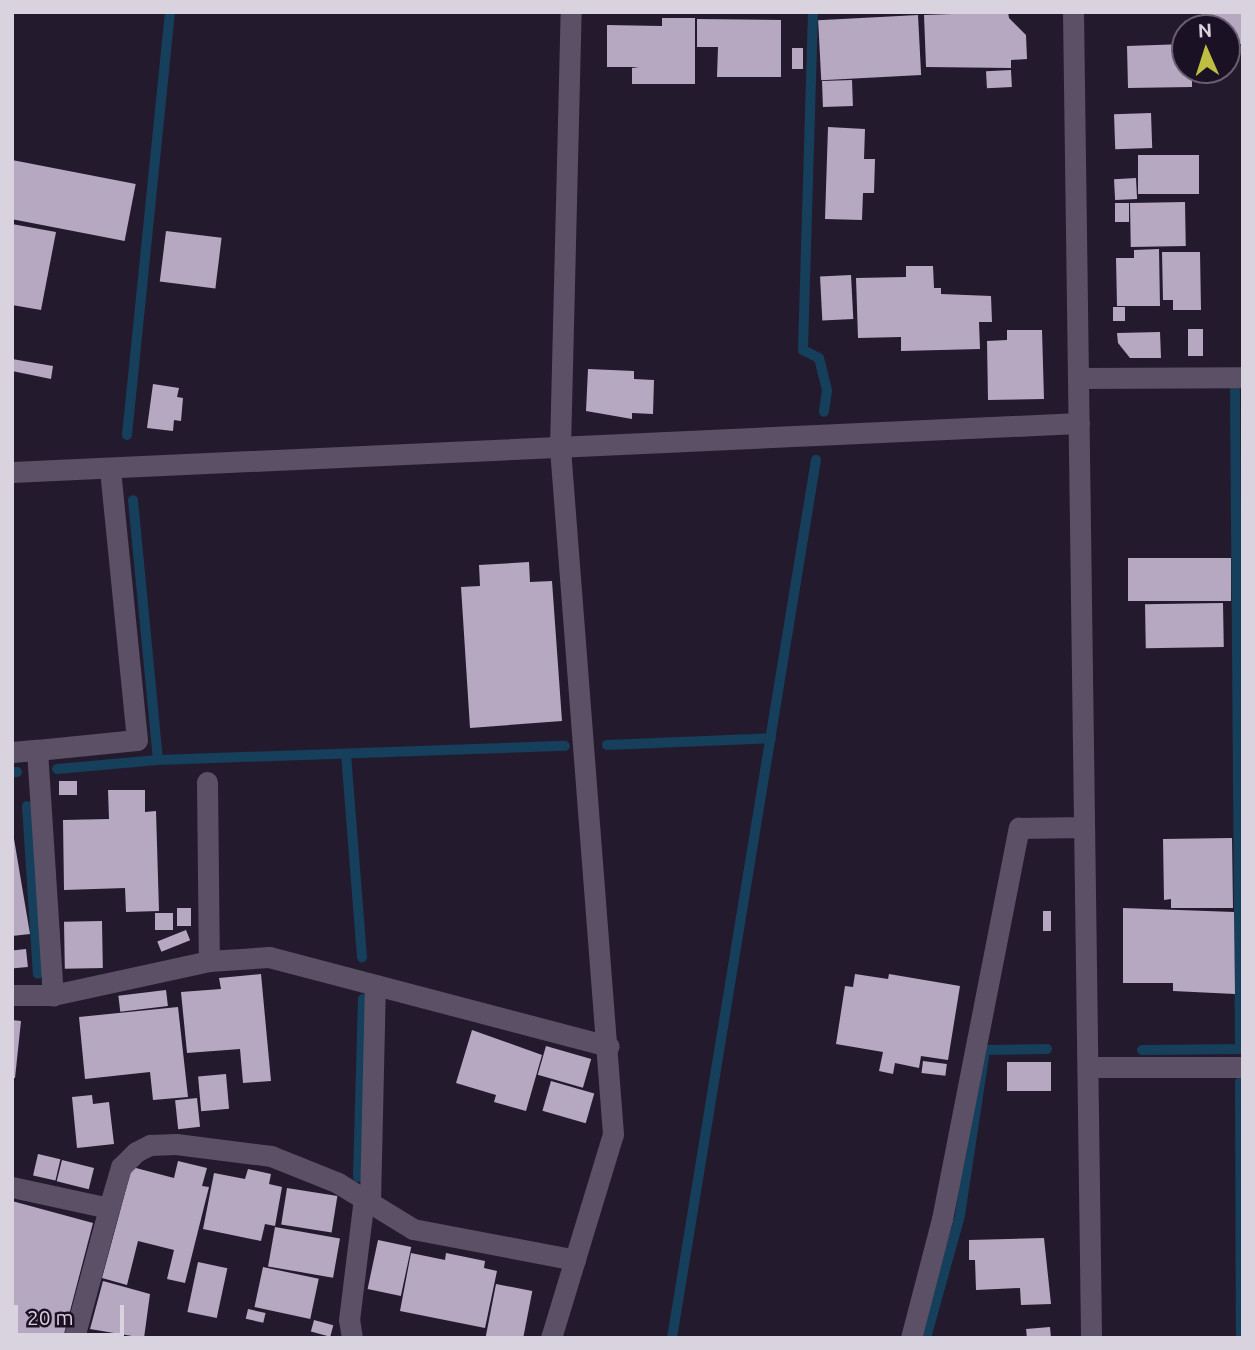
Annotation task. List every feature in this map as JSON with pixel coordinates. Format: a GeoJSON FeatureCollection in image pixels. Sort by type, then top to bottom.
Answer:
{"type":"FeatureCollection","features":[{"type":"Feature","properties":{"kind":"street"},"geometry":{"type":"LineString","coordinates":[[551,1338],[613,1134],[609,1046],[560,448],[571,12]]}},
{"type":"Feature","properties":{"kind":"street"},"geometry":{"type":"LineString","coordinates":[[1073,12],[1091,1338]]}},
{"type":"Feature","properties":{"kind":"street"},"geometry":{"type":"LineString","coordinates":[[1078,378],[1243,377]]}},
{"type":"Feature","properties":{"kind":"street"},"geometry":{"type":"LineString","coordinates":[[12,472],[1079,423]]}},
{"type":"Feature","properties":{"kind":"street"},"geometry":{"type":"LineString","coordinates":[[12,752],[137,740],[110,469]]}},
{"type":"Feature","properties":{"kind":"street"},"geometry":{"type":"LineString","coordinates":[[37,750],[53,995]]}},
{"type":"Feature","properties":{"kind":"street"},"geometry":{"type":"LineString","coordinates":[[207,782],[209,961]]}},
{"type":"Feature","properties":{"kind":"street"},"geometry":{"type":"LineString","coordinates":[[911,1338],[942,1219],[1018,828],[1084,827]]}},
{"type":"Feature","properties":{"kind":"street"},"geometry":{"type":"LineString","coordinates":[[12,995],[53,995],[209,961],[269,957],[609,1046]]}},
{"type":"Feature","properties":{"kind":"street"},"geometry":{"type":"LineString","coordinates":[[352,1338],[349,1320],[367,1200],[375,985]]}},
{"type":"Feature","properties":{"kind":"street"},"geometry":{"type":"LineString","coordinates":[[1088,1067],[1243,1067]]}},
{"type":"Feature","properties":{"kind":"street"},"geometry":{"type":"LineString","coordinates":[[74,1338],[121,1167],[136,1152],[150,1145],[176,1143],[271,1156],[367,1200],[413,1229],[575,1260]]}},
{"type":"Feature","properties":{"kind":"street"},"geometry":{"type":"LineString","coordinates":[[12,1187],[109,1208]]}},
{"type":"Feature","properties":{"kind":"building"},"geometry":{"type":"Polygon","coordinates":[[[1008,12],[1009,18],[1026,35],[1027,59],[1011,60],[1011,68],[926,67],[924,15],[1008,12]]]}},
{"type":"Feature","properties":{"kind":"building"},"geometry":{"type":"Polygon","coordinates":[[[1243,12],[1243,44],[1241,14],[1202,14],[1243,12]]]}},
{"type":"Feature","properties":{"kind":"building"},"geometry":{"type":"Polygon","coordinates":[[[918,15],[921,75],[821,80],[818,20],[918,15]]]}},
{"type":"Feature","properties":{"kind":"building"},"geometry":{"type":"Polygon","coordinates":[[[662,18],[695,18],[695,84],[632,84],[632,68],[639,67],[607,67],[607,25],[662,26],[662,18]]]}},
{"type":"Feature","properties":{"kind":"building"},"geometry":{"type":"Polygon","coordinates":[[[697,19],[781,20],[781,77],[717,77],[718,47],[697,47],[697,19]]]}},
{"type":"Feature","properties":{"kind":"building"},"geometry":{"type":"Polygon","coordinates":[[[1171,44],[1171,84],[1192,84],[1192,87],[1128,88],[1127,46],[1171,44]]]}},
{"type":"Feature","properties":{"kind":"building"},"geometry":{"type":"Polygon","coordinates":[[[792,48],[803,48],[803,69],[792,69],[792,48]]]}},
{"type":"Feature","properties":{"kind":"building"},"geometry":{"type":"Polygon","coordinates":[[[1011,70],[1012,87],[987,88],[986,71],[1011,70]]]}},
{"type":"Feature","properties":{"kind":"building"},"geometry":{"type":"Polygon","coordinates":[[[852,80],[853,106],[823,107],[822,81],[852,80]]]}},
{"type":"Feature","properties":{"kind":"building"},"geometry":{"type":"Polygon","coordinates":[[[1151,113],[1152,148],[1115,149],[1114,114],[1151,113]]]}},
{"type":"Feature","properties":{"kind":"building"},"geometry":{"type":"Polygon","coordinates":[[[828,127],[865,129],[864,159],[875,159],[874,193],[863,193],[862,220],[825,219],[828,127]]]}},
{"type":"Feature","properties":{"kind":"building"},"geometry":{"type":"Polygon","coordinates":[[[1138,155],[1199,155],[1199,194],[1138,194],[1138,155]]]}},
{"type":"Feature","properties":{"kind":"building"},"geometry":{"type":"Polygon","coordinates":[[[12,160],[136,184],[125,241],[12,219],[12,160]]]}},
{"type":"Feature","properties":{"kind":"building"},"geometry":{"type":"Polygon","coordinates":[[[1136,178],[1137,199],[1115,200],[1114,179],[1136,178]]]}},
{"type":"Feature","properties":{"kind":"building"},"geometry":{"type":"Polygon","coordinates":[[[1185,202],[1186,246],[1131,247],[1130,203],[1185,202]]]}},
{"type":"Feature","properties":{"kind":"building"},"geometry":{"type":"Polygon","coordinates":[[[1115,203],[1129,203],[1129,222],[1115,222],[1115,203]]]}},
{"type":"Feature","properties":{"kind":"building"},"geometry":{"type":"Polygon","coordinates":[[[12,224],[56,232],[41,310],[12,305],[12,224]]]}},
{"type":"Feature","properties":{"kind":"building"},"geometry":{"type":"Polygon","coordinates":[[[166,231],[222,238],[215,288],[160,282],[166,231]]]}},
{"type":"Feature","properties":{"kind":"building"},"geometry":{"type":"Polygon","coordinates":[[[1159,249],[1160,306],[1117,306],[1116,258],[1134,258],[1134,250],[1159,249]]]}},
{"type":"Feature","properties":{"kind":"building"},"geometry":{"type":"Polygon","coordinates":[[[1162,252],[1200,252],[1201,310],[1173,310],[1173,300],[1163,300],[1162,252]]]}},
{"type":"Feature","properties":{"kind":"building"},"geometry":{"type":"Polygon","coordinates":[[[906,266],[933,266],[934,288],[941,288],[941,294],[991,296],[992,322],[979,322],[980,349],[901,351],[901,337],[858,338],[856,278],[906,277],[906,266]]]}},
{"type":"Feature","properties":{"kind":"building"},"geometry":{"type":"Polygon","coordinates":[[[851,275],[853,319],[822,321],[820,277],[851,275]]]}},
{"type":"Feature","properties":{"kind":"building"},"geometry":{"type":"Polygon","coordinates":[[[1113,307],[1125,307],[1125,321],[1113,321],[1113,307]]]}},
{"type":"Feature","properties":{"kind":"building"},"geometry":{"type":"Polygon","coordinates":[[[1188,329],[1203,329],[1203,356],[1188,356],[1188,329]]]}},
{"type":"Feature","properties":{"kind":"building"},"geometry":{"type":"Polygon","coordinates":[[[1007,330],[1042,330],[1044,399],[988,400],[987,341],[1007,340],[1007,330]]]}},
{"type":"Feature","properties":{"kind":"building"},"geometry":{"type":"Polygon","coordinates":[[[1160,332],[1161,358],[1130,358],[1118,343],[1117,333],[1160,332]]]}},
{"type":"Feature","properties":{"kind":"building"},"geometry":{"type":"Polygon","coordinates":[[[12,359],[53,366],[51,379],[12,371],[12,359]]]}},
{"type":"Feature","properties":{"kind":"building"},"geometry":{"type":"Polygon","coordinates":[[[588,369],[634,371],[634,379],[654,380],[653,414],[632,413],[632,419],[586,411],[588,369]]]}},
{"type":"Feature","properties":{"kind":"building"},"geometry":{"type":"Polygon","coordinates":[[[153,384],[179,388],[177,397],[183,398],[181,421],[174,420],[173,431],[147,428],[153,384]]]}},
{"type":"Feature","properties":{"kind":"building"},"geometry":{"type":"Polygon","coordinates":[[[1128,558],[1231,558],[1231,601],[1128,601],[1128,558]]]}},
{"type":"Feature","properties":{"kind":"building"},"geometry":{"type":"Polygon","coordinates":[[[529,562],[530,582],[552,581],[562,721],[470,728],[461,587],[480,586],[479,565],[529,562]]]}},
{"type":"Feature","properties":{"kind":"building"},"geometry":{"type":"Polygon","coordinates":[[[1223,603],[1224,647],[1146,648],[1145,604],[1223,603]]]}},
{"type":"Feature","properties":{"kind":"building"},"geometry":{"type":"Polygon","coordinates":[[[59,781],[77,781],[77,795],[59,795],[59,781]]]}},
{"type":"Feature","properties":{"kind":"building"},"geometry":{"type":"Polygon","coordinates":[[[108,790],[145,790],[145,812],[156,811],[159,911],[126,912],[125,888],[64,890],[63,820],[109,819],[108,790]]]}},
{"type":"Feature","properties":{"kind":"building"},"geometry":{"type":"Polygon","coordinates":[[[12,827],[30,934],[12,936],[12,827]]]}},
{"type":"Feature","properties":{"kind":"building"},"geometry":{"type":"Polygon","coordinates":[[[1232,838],[1233,908],[1171,908],[1171,899],[1164,900],[1163,839],[1232,838]]]}},
{"type":"Feature","properties":{"kind":"building"},"geometry":{"type":"Polygon","coordinates":[[[177,908],[191,908],[191,926],[177,926],[177,908]]]}},
{"type":"Feature","properties":{"kind":"building"},"geometry":{"type":"Polygon","coordinates":[[[1123,908],[1234,912],[1235,994],[1173,991],[1173,983],[1123,983],[1123,908]]]}},
{"type":"Feature","properties":{"kind":"building"},"geometry":{"type":"Polygon","coordinates":[[[1043,911],[1051,911],[1051,931],[1043,931],[1043,911]]]}},
{"type":"Feature","properties":{"kind":"building"},"geometry":{"type":"Polygon","coordinates":[[[155,913],[173,913],[173,930],[155,930],[155,913]]]}},
{"type":"Feature","properties":{"kind":"building"},"geometry":{"type":"Polygon","coordinates":[[[102,921],[103,968],[65,969],[64,922],[102,921]]]}},
{"type":"Feature","properties":{"kind":"building"},"geometry":{"type":"Polygon","coordinates":[[[186,930],[190,940],[161,952],[157,942],[186,930]]]}},
{"type":"Feature","properties":{"kind":"building"},"geometry":{"type":"Polygon","coordinates":[[[26,949],[28,967],[14,968],[12,950],[26,949]]]}},
{"type":"Feature","properties":{"kind":"building"},"geometry":{"type":"Polygon","coordinates":[[[261,974],[271,1081],[243,1083],[240,1049],[187,1053],[181,992],[221,989],[219,978],[261,974]]]}},
{"type":"Feature","properties":{"kind":"building"},"geometry":{"type":"Polygon","coordinates":[[[855,974],[888,979],[889,974],[960,986],[948,1060],[921,1056],[919,1068],[895,1063],[893,1074],[879,1071],[883,1052],[836,1044],[845,986],[853,987],[855,974]]]}},
{"type":"Feature","properties":{"kind":"building"},"geometry":{"type":"Polygon","coordinates":[[[166,990],[168,1006],[120,1012],[118,996],[166,990]]]}},
{"type":"Feature","properties":{"kind":"building"},"geometry":{"type":"Polygon","coordinates":[[[178,1007],[188,1097],[153,1100],[150,1072],[85,1079],[79,1017],[178,1007]]]}},
{"type":"Feature","properties":{"kind":"building"},"geometry":{"type":"Polygon","coordinates":[[[12,1020],[21,1021],[15,1078],[12,1078],[12,1020]]]}},
{"type":"Feature","properties":{"kind":"building"},"geometry":{"type":"Polygon","coordinates":[[[472,1030],[542,1055],[526,1111],[494,1102],[496,1095],[456,1083],[472,1030]]]}},
{"type":"Feature","properties":{"kind":"building"},"geometry":{"type":"Polygon","coordinates":[[[546,1046],[591,1059],[583,1088],[538,1075],[546,1046]]]}},
{"type":"Feature","properties":{"kind":"building"},"geometry":{"type":"Polygon","coordinates":[[[923,1061],[947,1064],[945,1076],[922,1073],[923,1061]]]}},
{"type":"Feature","properties":{"kind":"building"},"geometry":{"type":"Polygon","coordinates":[[[1007,1062],[1051,1062],[1051,1091],[1007,1091],[1007,1062]]]}},
{"type":"Feature","properties":{"kind":"building"},"geometry":{"type":"Polygon","coordinates":[[[226,1074],[229,1109],[201,1111],[198,1076],[226,1074]]]}},
{"type":"Feature","properties":{"kind":"building"},"geometry":{"type":"Polygon","coordinates":[[[551,1081],[594,1093],[586,1123],[542,1111],[551,1081]]]}},
{"type":"Feature","properties":{"kind":"building"},"geometry":{"type":"Polygon","coordinates":[[[92,1095],[93,1104],[109,1102],[114,1144],[77,1148],[72,1097],[92,1095]]]}},
{"type":"Feature","properties":{"kind":"building"},"geometry":{"type":"Polygon","coordinates":[[[197,1098],[200,1127],[178,1129],[175,1100],[197,1098]]]}},
{"type":"Feature","properties":{"kind":"building"},"geometry":{"type":"Polygon","coordinates":[[[38,1154],[60,1159],[55,1181],[33,1175],[38,1154]]]}},
{"type":"Feature","properties":{"kind":"building"},"geometry":{"type":"Polygon","coordinates":[[[62,1160],[94,1168],[89,1189],[57,1181],[62,1160]]]}},
{"type":"Feature","properties":{"kind":"building"},"geometry":{"type":"Polygon","coordinates":[[[178,1161],[207,1168],[202,1186],[209,1187],[185,1283],[167,1279],[174,1250],[138,1241],[127,1285],[102,1278],[132,1167],[174,1178],[178,1161]]]}},
{"type":"Feature","properties":{"kind":"building"},"geometry":{"type":"Polygon","coordinates":[[[248,1169],[271,1174],[269,1184],[282,1187],[275,1226],[265,1224],[261,1241],[203,1229],[214,1173],[245,1179],[248,1169]]]}},
{"type":"Feature","properties":{"kind":"building"},"geometry":{"type":"Polygon","coordinates":[[[287,1188],[337,1196],[332,1233],[281,1225],[287,1188]]]}},
{"type":"Feature","properties":{"kind":"building"},"geometry":{"type":"Polygon","coordinates":[[[12,1201],[93,1223],[63,1338],[12,1338],[12,1201]]]}},
{"type":"Feature","properties":{"kind":"building"},"geometry":{"type":"Polygon","coordinates":[[[275,1227],[340,1238],[333,1278],[268,1266],[275,1227]]]}},
{"type":"Feature","properties":{"kind":"building"},"geometry":{"type":"Polygon","coordinates":[[[1044,1238],[1051,1304],[1021,1305],[1020,1288],[976,1290],[975,1260],[969,1260],[969,1240],[1044,1238]]]}},
{"type":"Feature","properties":{"kind":"building"},"geometry":{"type":"Polygon","coordinates":[[[378,1240],[411,1247],[401,1296],[368,1289],[378,1240]]]}},
{"type":"Feature","properties":{"kind":"building"},"geometry":{"type":"Polygon","coordinates":[[[411,1253],[445,1260],[446,1253],[485,1261],[484,1268],[497,1271],[485,1328],[400,1311],[411,1253]]]}},
{"type":"Feature","properties":{"kind":"building"},"geometry":{"type":"Polygon","coordinates":[[[198,1262],[227,1268],[217,1318],[187,1312],[198,1262]]]}},
{"type":"Feature","properties":{"kind":"building"},"geometry":{"type":"Polygon","coordinates":[[[263,1267],[319,1279],[310,1319],[254,1307],[263,1267]]]}},
{"type":"Feature","properties":{"kind":"building"},"geometry":{"type":"Polygon","coordinates":[[[103,1281],[150,1294],[144,1338],[90,1329],[103,1281]]]}},
{"type":"Feature","properties":{"kind":"building"},"geometry":{"type":"Polygon","coordinates":[[[496,1284],[532,1291],[523,1338],[486,1337],[496,1284]]]}},
{"type":"Feature","properties":{"kind":"building"},"geometry":{"type":"Polygon","coordinates":[[[248,1309],[266,1313],[263,1323],[246,1319],[248,1309]]]}},
{"type":"Feature","properties":{"kind":"building"},"geometry":{"type":"Polygon","coordinates":[[[314,1320],[333,1325],[330,1337],[311,1332],[314,1320]]]}},
{"type":"Feature","properties":{"kind":"building"},"geometry":{"type":"Polygon","coordinates":[[[1050,1327],[1051,1338],[1027,1338],[1026,1329],[1050,1327]]]}},
{"type":"Feature","properties":{"kind":"waterway"},"geometry":{"type":"LineString","coordinates":[[127,435],[170,12]]}},
{"type":"Feature","properties":{"kind":"waterway"},"geometry":{"type":"LineString","coordinates":[[813,12],[803,350],[819,358],[827,390],[824,412]]}},
{"type":"Feature","properties":{"kind":"waterway"},"geometry":{"type":"LineString","coordinates":[[1235,391],[1240,1049]]}},
{"type":"Feature","properties":{"kind":"waterway"},"geometry":{"type":"LineString","coordinates":[[672,1338],[816,460]]}},
{"type":"Feature","properties":{"kind":"waterway"},"geometry":{"type":"LineString","coordinates":[[57,769],[158,760],[133,500]]}},
{"type":"Feature","properties":{"kind":"waterway"},"geometry":{"type":"LineString","coordinates":[[607,745],[771,738]]}},
{"type":"Feature","properties":{"kind":"waterway"},"geometry":{"type":"LineString","coordinates":[[158,760],[565,746]]}},
{"type":"Feature","properties":{"kind":"waterway"},"geometry":{"type":"LineString","coordinates":[[346,754],[362,957]]}},
{"type":"Feature","properties":{"kind":"waterway"},"geometry":{"type":"LineString","coordinates":[[12,772],[17,772]]}},
{"type":"Feature","properties":{"kind":"waterway"},"geometry":{"type":"LineString","coordinates":[[27,806],[38,974]]}},
{"type":"Feature","properties":{"kind":"waterway"},"geometry":{"type":"LineString","coordinates":[[358,1177],[363,999]]}},
{"type":"Feature","properties":{"kind":"waterway"},"geometry":{"type":"LineString","coordinates":[[926,1338],[960,1215],[985,1050],[1047,1049]]}},
{"type":"Feature","properties":{"kind":"waterway"},"geometry":{"type":"LineString","coordinates":[[1142,1050],[1243,1049]]}},
{"type":"Feature","properties":{"kind":"waterway"},"geometry":{"type":"LineString","coordinates":[[1240,1082],[1241,1338]]}}]}
